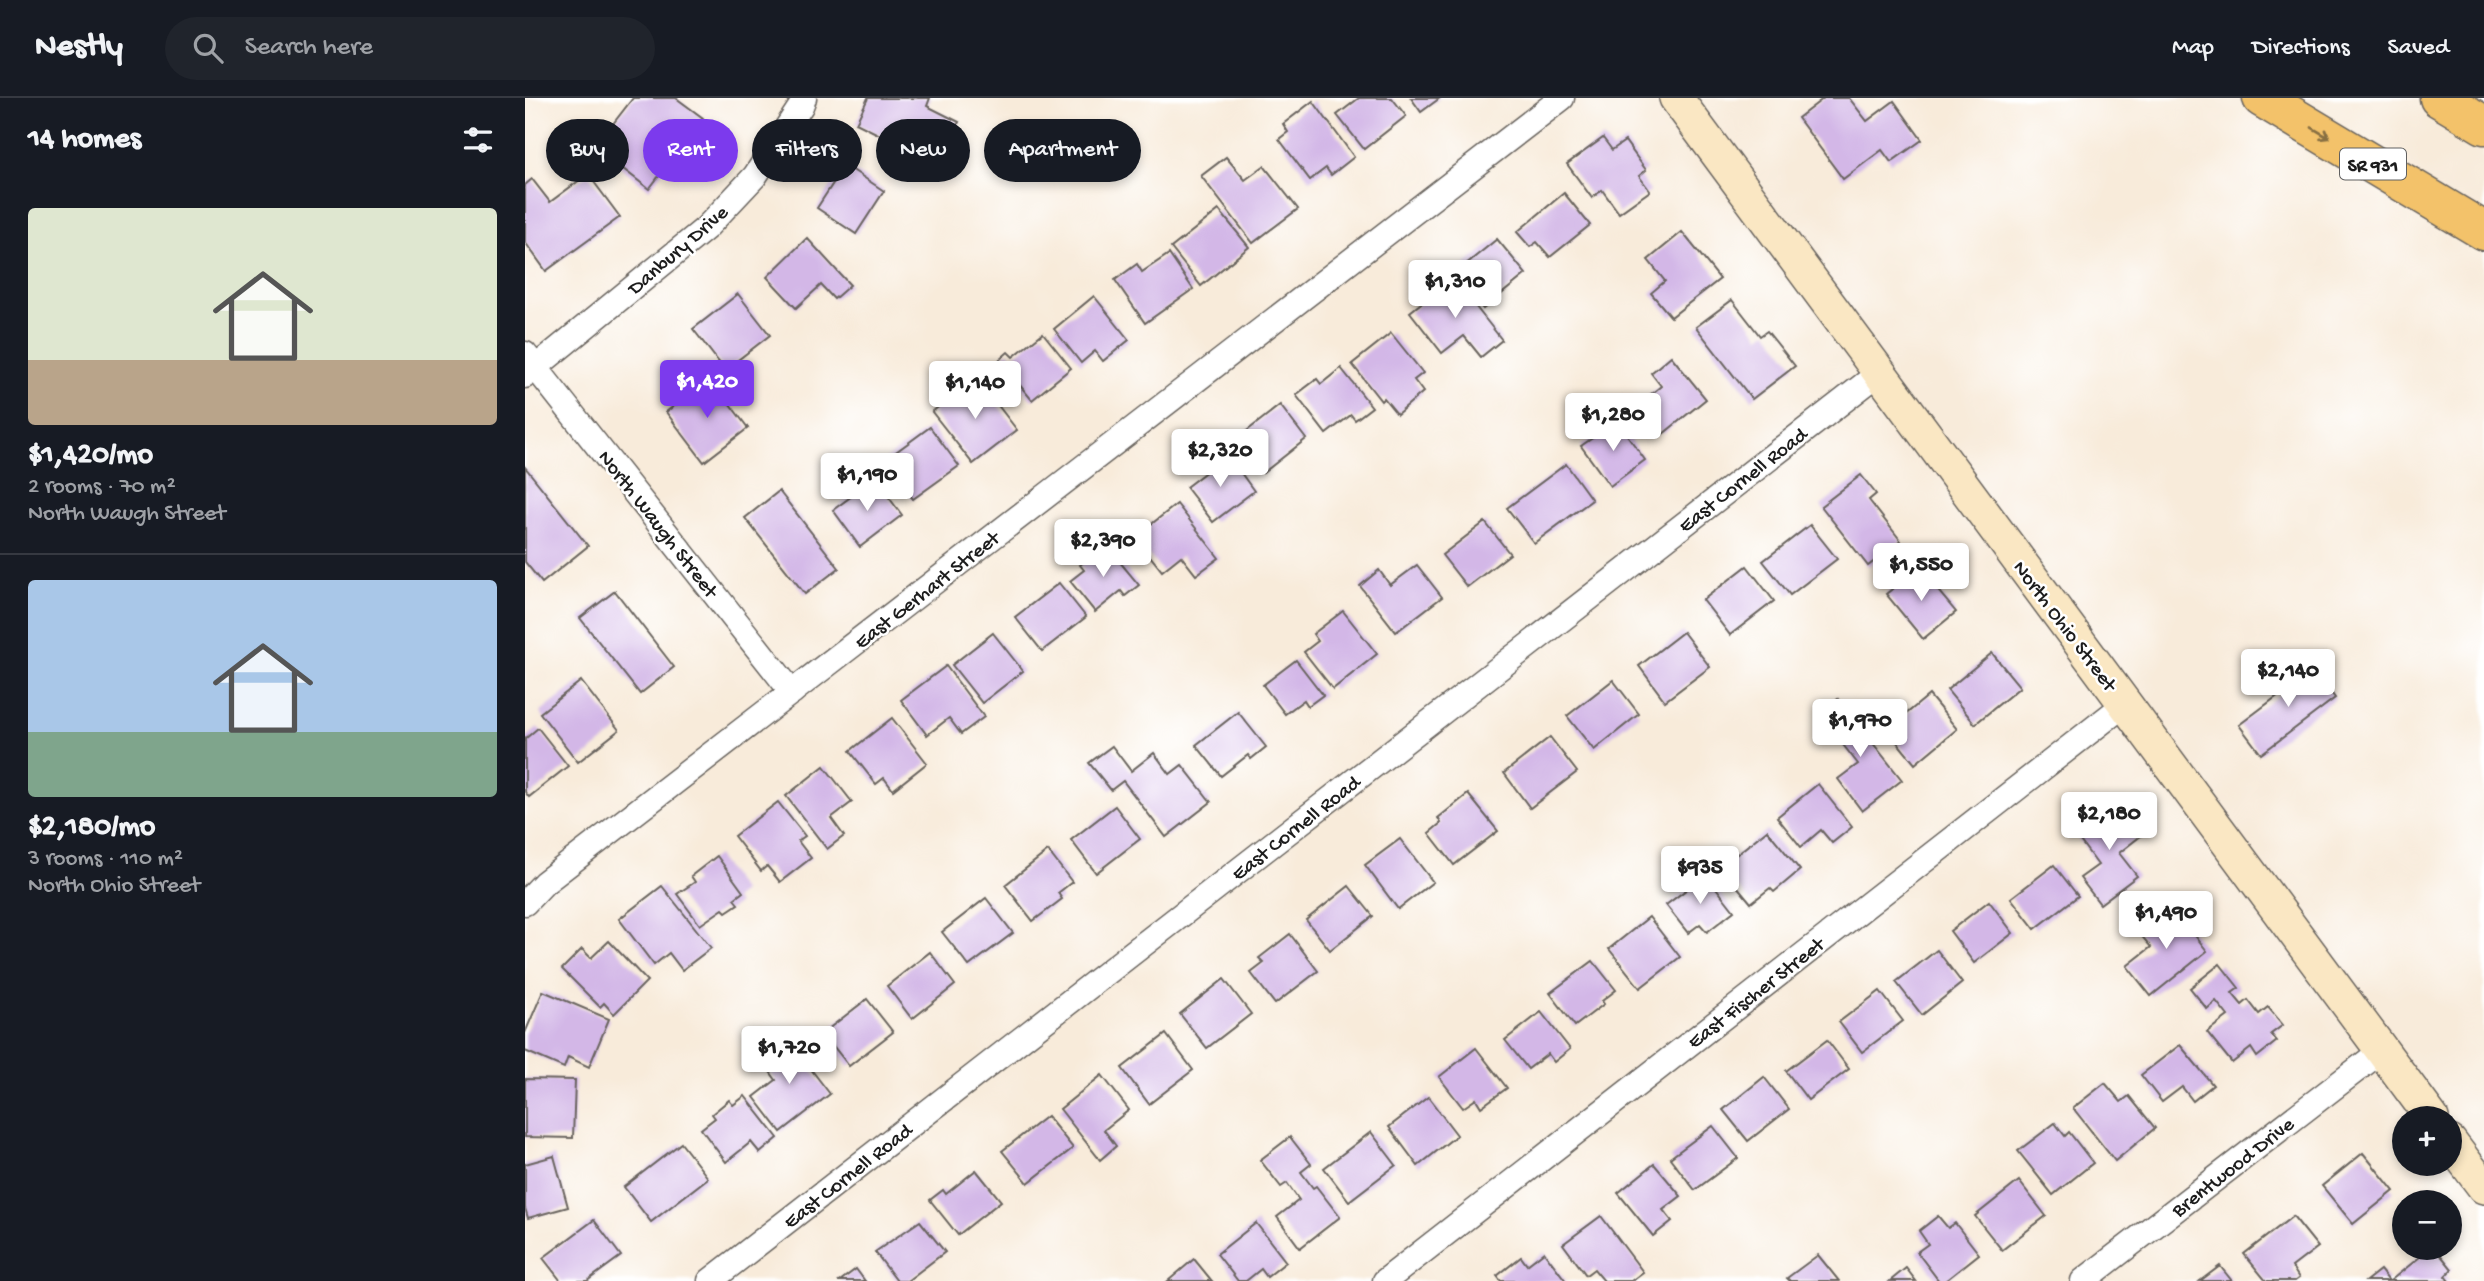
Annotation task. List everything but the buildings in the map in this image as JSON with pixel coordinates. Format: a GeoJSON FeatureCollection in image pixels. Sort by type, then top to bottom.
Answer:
{"type":"FeatureCollection","features":[{"type":"Feature","properties":{"kind":"main road","name":"SR 931"},"geometry":{"type":"LineString","coordinates":[[2262,98],[2484,231]]}},
{"type":"Feature","properties":{"kind":"main road"},"geometry":{"type":"LineString","coordinates":[[2439,98],[2484,125]]}},
{"type":"Feature","properties":{"kind":"street","name":"Danbury Drive"},"geometry":{"type":"LineString","coordinates":[[529,366],[706,228],[755,176],[804,98]]}},
{"type":"Feature","properties":{"kind":"street","name":"East Gerhart Street"},"geometry":{"type":"LineString","coordinates":[[525,903],[544,883],[1562,98]]}},
{"type":"Feature","properties":{"kind":"street","name":"North Ohio Street"},"geometry":{"type":"LineString","coordinates":[[1676,98],[2423,1106]]}},
{"type":"Feature","properties":{"kind":"street","name":"North Waugh Street"},"geometry":{"type":"LineString","coordinates":[[529,366],[792,692]]}},
{"type":"Feature","properties":{"kind":"street","name":"East Cornell Road"},"geometry":{"type":"LineString","coordinates":[[710,1281],[1879,373]]}},
{"type":"Feature","properties":{"kind":"street","name":"East Fischer Street"},"geometry":{"type":"LineString","coordinates":[[1385,1281],[2125,704]]}},
{"type":"Feature","properties":{"kind":"street","name":"Brentwood Drive"},"geometry":{"type":"LineString","coordinates":[[2083,1281],[2381,1051]]}},
{"type":"Feature","properties":{"kind":"street"},"geometry":{"type":"LineString","coordinates":[[2462,1158],[2484,1187]]}}]}
